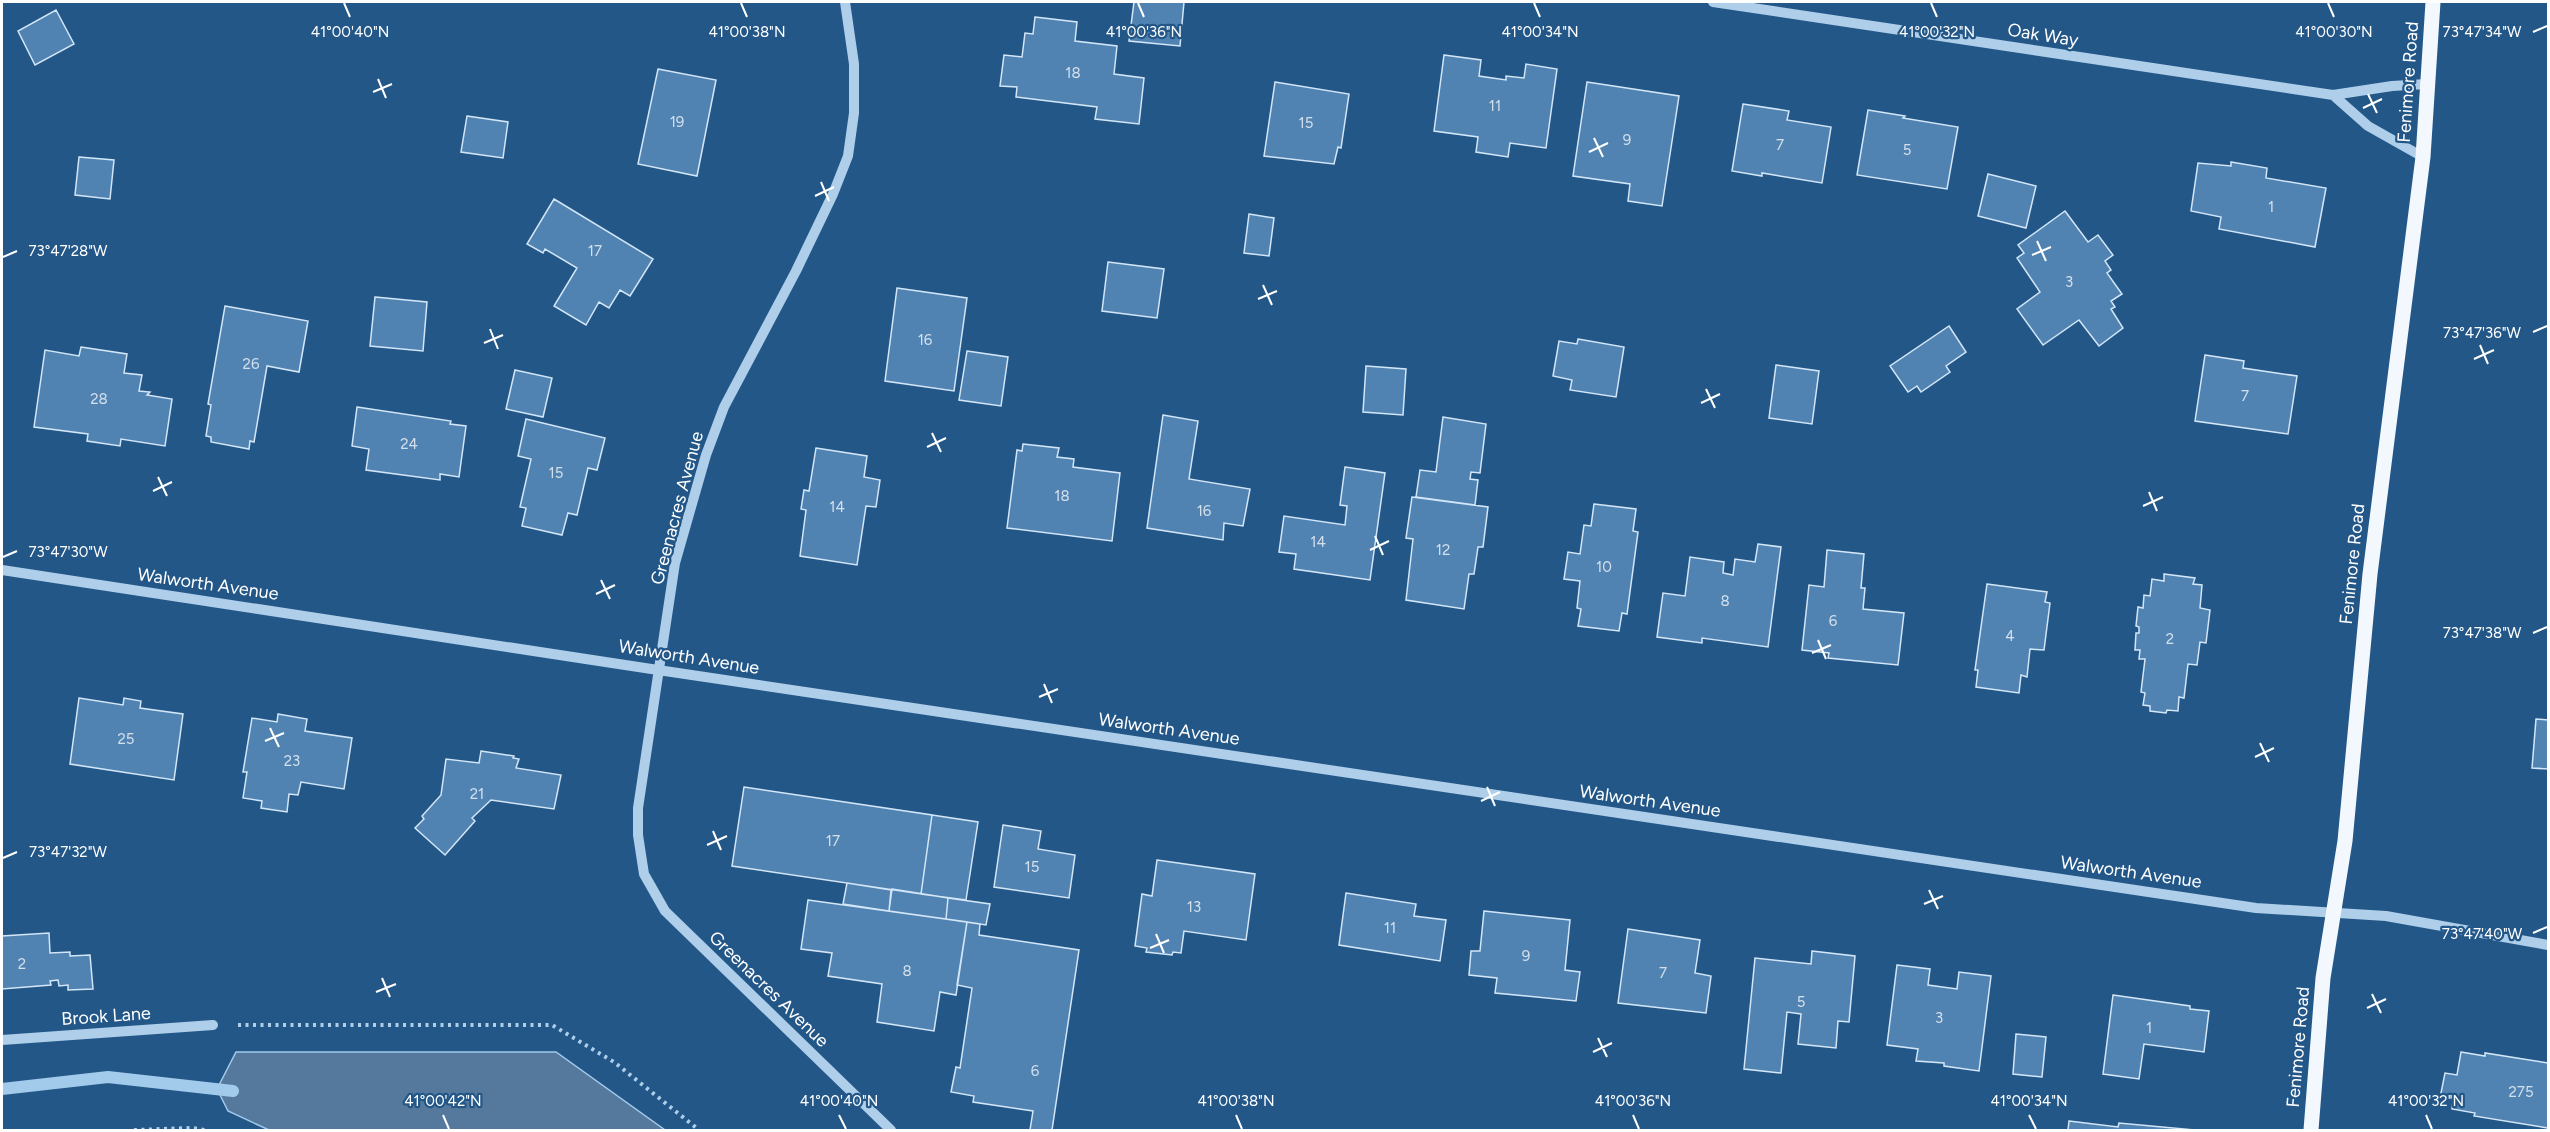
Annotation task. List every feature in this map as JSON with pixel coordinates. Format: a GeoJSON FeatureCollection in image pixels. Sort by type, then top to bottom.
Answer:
{"type":"FeatureCollection","features":[{"type":"Feature","properties":{"kind":"main road","name":"Fenimore Road"},"geometry":{"type":"LineString","coordinates":[[2311,1131],[2323,978],[2344,841],[2370,574],[2423,157],[2433,2]]}},
{"type":"Feature","properties":{"kind":"street","name":"Greenacres Avenue"},"geometry":{"type":"LineString","coordinates":[[845,2],[854,64],[854,113],[848,156],[833,194],[796,271],[724,407],[706,455],[675,563],[638,808],[638,835],[644,874],[665,911],[891,1131]]}},
{"type":"Feature","properties":{"kind":"street","name":"Oak Way"},"geometry":{"type":"LineString","coordinates":[[1713,2],[2332,95],[2392,86],[2427,84]]}},
{"type":"Feature","properties":{"kind":"street"},"geometry":{"type":"LineString","coordinates":[[2332,95],[2368,126],[2423,157]]}},
{"type":"Feature","properties":{"kind":"street","name":"Walworth Avenue"},"geometry":{"type":"LineString","coordinates":[[2,570],[2256,908],[2386,915],[2548,945]]}},
{"type":"Feature","properties":{"kind":"street","name":"Brook Lane"},"geometry":{"type":"LineString","coordinates":[[2,1040],[213,1024]]}},
{"type":"Feature","properties":{"kind":"path"},"geometry":{"type":"LineString","coordinates":[[213,1024],[552,1025],[614,1062],[699,1131]]}},
{"type":"Feature","properties":{"kind":"path"},"geometry":{"type":"LineString","coordinates":[[134,1131],[192,1128],[205,1131]]}},
{"type":"Feature","properties":{"kind":"water"},"geometry":{"type":"Polygon","coordinates":[[[236,1052],[556,1052],[665,1130],[269,1130],[228,1111],[217,1089],[236,1052]]]}},
{"type":"Feature","properties":{"kind":"building"},"geometry":{"type":"Polygon","coordinates":[[[1134,2],[1184,2],[1180,46],[1129,41],[1134,2]]]}},
{"type":"Feature","properties":{"kind":"building"},"geometry":{"type":"Polygon","coordinates":[[[56,10],[74,44],[35,65],[18,31],[56,10]]]}},
{"type":"Feature","properties":{"kind":"building"},"geometry":{"type":"Polygon","coordinates":[[[1035,17],[1077,22],[1075,41],[1117,46],[1114,74],[1144,78],[1139,124],[1095,119],[1097,107],[1016,97],[1017,87],[1000,86],[1004,55],[1022,57],[1025,33],[1033,34],[1035,17]]]}},
{"type":"Feature","properties":{"kind":"building"},"geometry":{"type":"Polygon","coordinates":[[[1444,55],[1481,60],[1479,76],[1506,80],[1506,76],[1524,78],[1526,64],[1557,69],[1546,148],[1510,143],[1508,157],[1476,152],[1478,137],[1434,131],[1444,55]]]}},
{"type":"Feature","properties":{"kind":"building"},"geometry":{"type":"Polygon","coordinates":[[[658,69],[716,80],[697,176],[638,164],[658,69]]]}},
{"type":"Feature","properties":{"kind":"building"},"geometry":{"type":"Polygon","coordinates":[[[1275,82],[1349,94],[1341,148],[1338,147],[1334,164],[1264,156],[1275,82]]]}},
{"type":"Feature","properties":{"kind":"building"},"geometry":{"type":"Polygon","coordinates":[[[1587,82],[1679,96],[1662,206],[1628,201],[1630,184],[1573,176],[1587,82]]]}},
{"type":"Feature","properties":{"kind":"building"},"geometry":{"type":"Polygon","coordinates":[[[1743,104],[1789,111],[1787,120],[1831,127],[1822,183],[1762,173],[1762,176],[1732,171],[1743,104]]]}},
{"type":"Feature","properties":{"kind":"building"},"geometry":{"type":"Polygon","coordinates":[[[1868,110],[1958,127],[1947,189],[1857,175],[1868,110]]]}},
{"type":"Feature","properties":{"kind":"building"},"geometry":{"type":"Polygon","coordinates":[[[467,116],[508,122],[503,158],[461,152],[467,116]]]}},
{"type":"Feature","properties":{"kind":"building"},"geometry":{"type":"Polygon","coordinates":[[[79,157],[114,160],[110,199],[75,195],[79,157]]]}},
{"type":"Feature","properties":{"kind":"building"},"geometry":{"type":"Polygon","coordinates":[[[2231,162],[2267,168],[2266,178],[2326,188],[2315,247],[2219,229],[2221,217],[2191,211],[2198,163],[2231,166],[2231,162]]]}},
{"type":"Feature","properties":{"kind":"building"},"geometry":{"type":"Polygon","coordinates":[[[1988,174],[2036,186],[2026,228],[1978,216],[1988,174]]]}},
{"type":"Feature","properties":{"kind":"building"},"geometry":{"type":"Polygon","coordinates":[[[554,199],[653,259],[630,296],[620,290],[609,308],[599,302],[586,325],[554,306],[577,268],[545,249],[543,253],[527,244],[554,199]]]}},
{"type":"Feature","properties":{"kind":"building"},"geometry":{"type":"Polygon","coordinates":[[[2065,211],[2088,242],[2098,235],[2113,255],[2105,261],[2111,270],[2107,273],[2122,294],[2111,301],[2115,307],[2111,309],[2123,328],[2099,346],[2079,320],[2043,345],[2017,309],[2040,292],[2017,258],[2024,253],[2018,245],[2065,211]]]}},
{"type":"Feature","properties":{"kind":"building"},"geometry":{"type":"Polygon","coordinates":[[[1249,214],[1274,218],[1269,256],[1244,253],[1249,214]]]}},
{"type":"Feature","properties":{"kind":"building"},"geometry":{"type":"Polygon","coordinates":[[[1108,262],[1164,269],[1157,318],[1102,311],[1108,262]]]}},
{"type":"Feature","properties":{"kind":"building"},"geometry":{"type":"Polygon","coordinates":[[[897,288],[967,298],[954,391],[885,381],[897,288]]]}},
{"type":"Feature","properties":{"kind":"building"},"geometry":{"type":"Polygon","coordinates":[[[375,297],[427,302],[423,351],[370,346],[375,297]]]}},
{"type":"Feature","properties":{"kind":"building"},"geometry":{"type":"Polygon","coordinates":[[[225,306],[308,321],[299,372],[267,366],[254,442],[250,441],[249,449],[211,442],[211,437],[206,436],[211,405],[208,404],[225,306]]]}},
{"type":"Feature","properties":{"kind":"building"},"geometry":{"type":"Polygon","coordinates":[[[1949,326],[1966,352],[1946,366],[1950,372],[1921,392],[1917,386],[1908,392],[1890,366],[1949,326]]]}},
{"type":"Feature","properties":{"kind":"building"},"geometry":{"type":"Polygon","coordinates":[[[1578,339],[1624,347],[1616,397],[1570,390],[1572,380],[1553,376],[1559,341],[1577,344],[1578,339]]]}},
{"type":"Feature","properties":{"kind":"building"},"geometry":{"type":"Polygon","coordinates":[[[81,347],[127,354],[124,373],[142,375],[139,391],[150,392],[147,395],[172,399],[165,446],[121,439],[120,446],[87,441],[88,434],[34,427],[45,350],[79,356],[81,347]]]}},
{"type":"Feature","properties":{"kind":"building"},"geometry":{"type":"Polygon","coordinates":[[[967,351],[1008,357],[1001,406],[959,400],[967,351]]]}},
{"type":"Feature","properties":{"kind":"building"},"geometry":{"type":"Polygon","coordinates":[[[2205,355],[2244,361],[2243,368],[2297,376],[2288,434],[2195,421],[2205,355]]]}},
{"type":"Feature","properties":{"kind":"building"},"geometry":{"type":"Polygon","coordinates":[[[1776,365],[1819,371],[1812,424],[1769,418],[1776,365]]]}},
{"type":"Feature","properties":{"kind":"building"},"geometry":{"type":"Polygon","coordinates":[[[1366,366],[1406,369],[1403,415],[1363,412],[1366,366]]]}},
{"type":"Feature","properties":{"kind":"building"},"geometry":{"type":"Polygon","coordinates":[[[515,370],[552,378],[543,417],[506,409],[515,370]]]}},
{"type":"Feature","properties":{"kind":"building"},"geometry":{"type":"Polygon","coordinates":[[[357,407],[451,421],[450,424],[466,426],[459,477],[440,474],[440,480],[366,470],[369,449],[352,446],[357,407]]]}},
{"type":"Feature","properties":{"kind":"building"},"geometry":{"type":"Polygon","coordinates":[[[1163,415],[1198,421],[1189,479],[1250,489],[1243,526],[1224,523],[1223,540],[1147,528],[1163,415]]]}},
{"type":"Feature","properties":{"kind":"building"},"geometry":{"type":"Polygon","coordinates":[[[1443,417],[1486,424],[1480,473],[1471,472],[1470,479],[1478,480],[1475,505],[1416,497],[1420,470],[1436,472],[1443,417]]]}},
{"type":"Feature","properties":{"kind":"building"},"geometry":{"type":"Polygon","coordinates":[[[526,419],[605,438],[597,470],[588,468],[577,515],[568,513],[562,535],[522,526],[526,508],[520,507],[531,459],[518,456],[526,419]]]}},
{"type":"Feature","properties":{"kind":"building"},"geometry":{"type":"Polygon","coordinates":[[[1023,444],[1059,448],[1057,457],[1074,459],[1073,467],[1120,473],[1112,541],[1007,528],[1017,450],[1022,451],[1023,444]]]}},
{"type":"Feature","properties":{"kind":"building"},"geometry":{"type":"Polygon","coordinates":[[[816,448],[867,456],[864,477],[880,480],[876,507],[866,506],[857,565],[800,556],[806,510],[801,509],[804,490],[809,491],[816,448]]]}},
{"type":"Feature","properties":{"kind":"building"},"geometry":{"type":"Polygon","coordinates":[[[1345,467],[1385,473],[1370,580],[1294,569],[1296,554],[1279,552],[1284,516],[1345,525],[1347,506],[1340,505],[1345,467]]]}},
{"type":"Feature","properties":{"kind":"building"},"geometry":{"type":"Polygon","coordinates":[[[1412,497],[1488,507],[1483,547],[1478,547],[1474,574],[1469,574],[1464,609],[1406,600],[1413,539],[1406,538],[1412,497]]]}},
{"type":"Feature","properties":{"kind":"building"},"geometry":{"type":"Polygon","coordinates":[[[1594,504],[1636,509],[1633,531],[1638,532],[1627,614],[1622,613],[1619,631],[1578,626],[1581,609],[1577,608],[1580,581],[1564,579],[1568,552],[1580,554],[1584,525],[1591,526],[1594,504]]]}},
{"type":"Feature","properties":{"kind":"building"},"geometry":{"type":"Polygon","coordinates":[[[1758,544],[1781,547],[1768,647],[1702,638],[1702,643],[1657,637],[1663,593],[1685,596],[1690,557],[1724,562],[1723,573],[1733,575],[1735,559],[1755,562],[1758,544]]]}},
{"type":"Feature","properties":{"kind":"building"},"geometry":{"type":"Polygon","coordinates":[[[1827,550],[1864,554],[1861,588],[1865,588],[1863,609],[1904,613],[1898,665],[1828,658],[1829,653],[1802,650],[1809,585],[1824,587],[1827,550]]]}},
{"type":"Feature","properties":{"kind":"building"},"geometry":{"type":"Polygon","coordinates":[[[2164,574],[2195,578],[2193,584],[2202,585],[2200,608],[2210,610],[2206,643],[2200,642],[2197,665],[2188,664],[2184,698],[2179,697],[2178,711],[2167,710],[2166,713],[2150,711],[2150,706],[2143,705],[2145,693],[2141,692],[2145,659],[2139,659],[2140,650],[2135,650],[2136,633],[2139,633],[2139,627],[2136,626],[2138,607],[2143,608],[2144,595],[2150,596],[2152,579],[2164,581],[2164,574]]]}},
{"type":"Feature","properties":{"kind":"building"},"geometry":{"type":"Polygon","coordinates":[[[1987,584],[2047,592],[2045,602],[2050,603],[2044,650],[2030,649],[2027,677],[2021,675],[2019,693],[1976,687],[1978,670],[1975,670],[1987,584]]]}},
{"type":"Feature","properties":{"kind":"building"},"geometry":{"type":"Polygon","coordinates":[[[79,698],[123,705],[124,698],[141,701],[140,708],[183,714],[174,780],[70,764],[79,698]]]}},
{"type":"Feature","properties":{"kind":"building"},"geometry":{"type":"Polygon","coordinates":[[[278,714],[307,719],[305,731],[352,738],[344,789],[301,782],[298,795],[289,794],[287,812],[261,808],[262,801],[243,798],[247,772],[243,772],[252,718],[277,722],[278,714]]]}},
{"type":"Feature","properties":{"kind":"building"},"geometry":{"type":"Polygon","coordinates":[[[2536,719],[2548,720],[2548,769],[2532,768],[2536,719]]]}},
{"type":"Feature","properties":{"kind":"building"},"geometry":{"type":"Polygon","coordinates":[[[481,751],[514,756],[513,758],[519,759],[516,768],[561,775],[554,809],[491,800],[472,818],[475,821],[445,855],[415,828],[424,819],[422,816],[441,795],[446,759],[479,763],[481,751]]]}},
{"type":"Feature","properties":{"kind":"building"},"geometry":{"type":"Polygon","coordinates":[[[744,787],[932,815],[921,894],[732,866],[744,787]]]}},
{"type":"Feature","properties":{"kind":"building"},"geometry":{"type":"Polygon","coordinates":[[[932,815],[978,822],[966,900],[921,894],[932,815]]]}},
{"type":"Feature","properties":{"kind":"building"},"geometry":{"type":"Polygon","coordinates":[[[1003,825],[1041,831],[1038,849],[1075,855],[1069,898],[994,887],[1003,825]]]}},
{"type":"Feature","properties":{"kind":"building"},"geometry":{"type":"Polygon","coordinates":[[[1157,860],[1255,874],[1246,940],[1184,931],[1181,953],[1173,952],[1172,955],[1146,952],[1147,948],[1135,946],[1142,894],[1152,896],[1157,860]]]}},
{"type":"Feature","properties":{"kind":"building"},"geometry":{"type":"Polygon","coordinates":[[[847,883],[891,890],[889,911],[843,904],[847,883]]]}},
{"type":"Feature","properties":{"kind":"building"},"geometry":{"type":"Polygon","coordinates":[[[892,889],[948,898],[946,919],[889,911],[892,889]]]}},
{"type":"Feature","properties":{"kind":"building"},"geometry":{"type":"Polygon","coordinates":[[[1346,893],[1416,904],[1414,916],[1446,920],[1440,961],[1339,945],[1346,893]]]}},
{"type":"Feature","properties":{"kind":"building"},"geometry":{"type":"Polygon","coordinates":[[[948,898],[990,904],[986,925],[946,919],[948,898]]]}},
{"type":"Feature","properties":{"kind":"building"},"geometry":{"type":"Polygon","coordinates":[[[808,900],[967,922],[956,995],[940,992],[934,1031],[877,1022],[882,984],[828,976],[832,953],[801,949],[808,900]]]}},
{"type":"Feature","properties":{"kind":"building"},"geometry":{"type":"Polygon","coordinates":[[[1484,911],[1570,920],[1565,970],[1580,972],[1576,1001],[1495,993],[1497,978],[1469,975],[1471,951],[1480,951],[1484,911]]]}},
{"type":"Feature","properties":{"kind":"building"},"geometry":{"type":"Polygon","coordinates":[[[967,922],[980,924],[979,935],[1079,950],[1052,1130],[1030,1130],[1033,1111],[973,1102],[974,1096],[951,1092],[956,1067],[960,1068],[972,988],[957,985],[967,922]]]}},
{"type":"Feature","properties":{"kind":"building"},"geometry":{"type":"Polygon","coordinates":[[[1628,929],[1700,940],[1695,973],[1711,976],[1706,1013],[1618,1003],[1628,929]]]}},
{"type":"Feature","properties":{"kind":"building"},"geometry":{"type":"Polygon","coordinates":[[[49,933],[50,953],[70,952],[70,956],[90,955],[93,989],[68,990],[68,985],[59,986],[58,980],[50,981],[51,985],[2,989],[2,936],[49,933]]]}},
{"type":"Feature","properties":{"kind":"building"},"geometry":{"type":"Polygon","coordinates":[[[1812,951],[1855,956],[1849,1022],[1838,1021],[1836,1048],[1798,1044],[1801,1014],[1787,1012],[1781,1073],[1744,1069],[1755,958],[1811,964],[1812,951]]]}},
{"type":"Feature","properties":{"kind":"building"},"geometry":{"type":"Polygon","coordinates":[[[1897,965],[1930,969],[1928,985],[1957,989],[1959,972],[1991,976],[1979,1071],[1944,1066],[1944,1063],[1916,1061],[1918,1049],[1887,1045],[1897,965]]]}},
{"type":"Feature","properties":{"kind":"building"},"geometry":{"type":"Polygon","coordinates":[[[2113,995],[2190,1006],[2190,1009],[2209,1011],[2204,1052],[2144,1044],[2139,1079],[2103,1074],[2113,995]]]}},
{"type":"Feature","properties":{"kind":"building"},"geometry":{"type":"Polygon","coordinates":[[[2016,1034],[2046,1037],[2042,1077],[2013,1074],[2016,1034]]]}},
{"type":"Feature","properties":{"kind":"building"},"geometry":{"type":"Polygon","coordinates":[[[2461,1052],[2485,1056],[2485,1053],[2548,1063],[2548,1128],[2474,1116],[2475,1113],[2452,1109],[2453,1100],[2440,1098],[2445,1073],[2457,1075],[2461,1052]]]}},
{"type":"Feature","properties":{"kind":"building"},"geometry":{"type":"Polygon","coordinates":[[[2069,1121],[2118,1127],[2119,1123],[2195,1130],[2068,1130],[2069,1121]]]}},
{"type":"Feature","properties":{"kind":"waterway"},"geometry":{"type":"LineString","coordinates":[[2,1089],[108,1077],[233,1091]]}}]}
